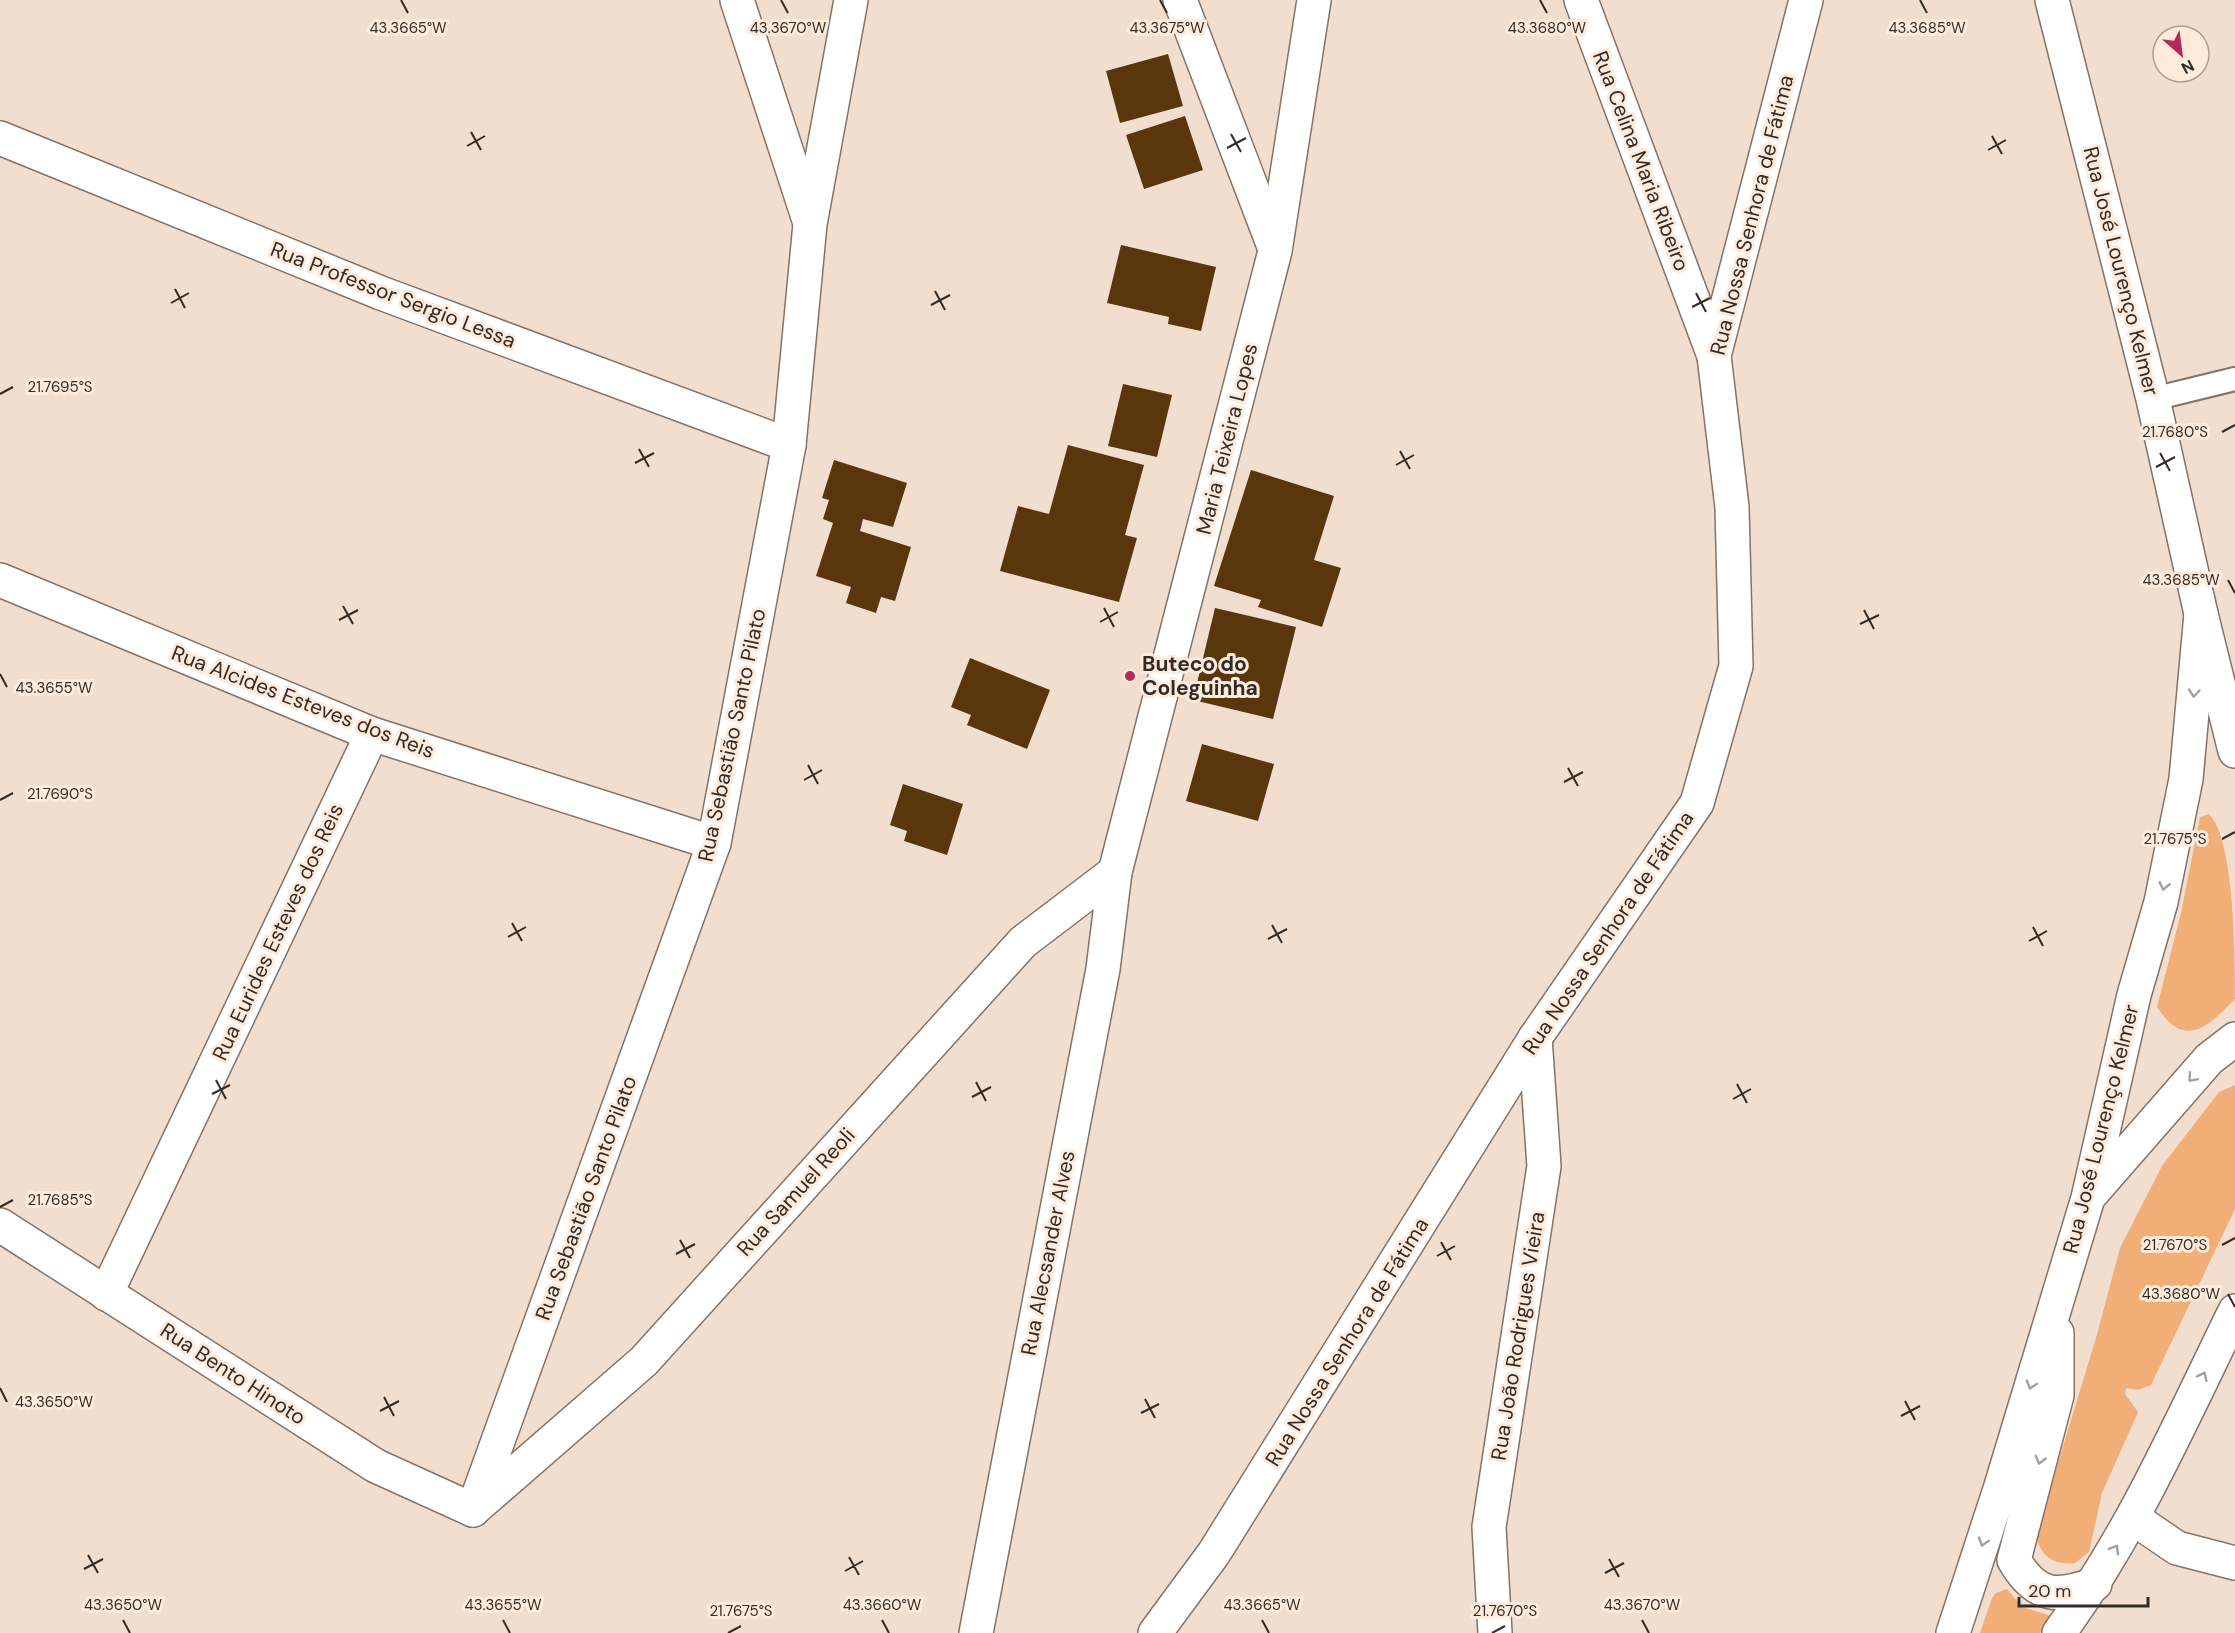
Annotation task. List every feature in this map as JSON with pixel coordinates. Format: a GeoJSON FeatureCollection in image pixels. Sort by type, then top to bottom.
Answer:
{"type":"FeatureCollection","features":[{"type":"Feature","properties":{"kind":"street"},"geometry":{"type":"LineString","coordinates":[[737,0],[810,224]]}},
{"type":"Feature","properties":{"kind":"street","name":"Rua Sebastião Santo Pilato"},"geometry":{"type":"LineString","coordinates":[[473,1510],[714,843],[789,445],[810,224],[851,0]]}},
{"type":"Feature","properties":{"kind":"street"},"geometry":{"type":"LineString","coordinates":[[1180,0],[1275,251]]}},
{"type":"Feature","properties":{"kind":"street","name":"Maria Teixeira Lopes"},"geometry":{"type":"LineString","coordinates":[[1115,872],[1275,251],[1314,0]]}},
{"type":"Feature","properties":{"kind":"street","name":"Rua Celina Maria Ribeiro"},"geometry":{"type":"LineString","coordinates":[[1581,0],[1714,356]]}},
{"type":"Feature","properties":{"kind":"street","name":"Rua Nossa Senhora de Fátima"},"geometry":{"type":"LineString","coordinates":[[1155,1633],[1214,1553],[1535,1038],[1697,803],[1736,666],[1732,507],[1714,356],[1806,0]]}},
{"type":"Feature","properties":{"kind":"street","name":"Rua José Lourenço Kelmer"},"geometry":{"type":"LineString","coordinates":[[2052,0],[2153,399],[2201,614],[2235,751]]}},
{"type":"Feature","properties":{"kind":"street","name":"Rua Professor Sergio Lessa"},"geometry":{"type":"LineString","coordinates":[[0,138],[381,293],[789,445]]}},
{"type":"Feature","properties":{"kind":"street","name":"Rua Alcides Esteves dos Reis"},"geometry":{"type":"LineString","coordinates":[[0,581],[372,734],[714,843]]}},
{"type":"Feature","properties":{"kind":"street","name":"Rua José Lourenço Kelmer"},"geometry":{"type":"LineString","coordinates":[[1953,1633],[2088,1198],[2134,995],[2161,902],[2186,778],[2201,614]]}},
{"type":"Feature","properties":{"kind":"street","name":"Rua Eurides Esteves dos Reis"},"geometry":{"type":"LineString","coordinates":[[106,1294],[372,734]]}},
{"type":"Feature","properties":{"kind":"street","name":"Rua Samuel Reoli"},"geometry":{"type":"LineString","coordinates":[[473,1510],[644,1361],[1023,942],[1115,872]]}},
{"type":"Feature","properties":{"kind":"street","name":"Rua Alecsander Alves"},"geometry":{"type":"LineString","coordinates":[[976,1633],[1101,980],[1115,872]]}},
{"type":"Feature","properties":{"kind":"street","name":"Rua João Rodrigues Vieira"},"geometry":{"type":"LineString","coordinates":[[1495,1633],[1489,1527],[1544,1166],[1535,1038]]}},
{"type":"Feature","properties":{"kind":"street"},"geometry":{"type":"LineString","coordinates":[[2088,1198],[2209,1059],[2235,1039]]}},
{"type":"Feature","properties":{"kind":"street","name":"Rua Bento Hinoto"},"geometry":{"type":"LineString","coordinates":[[0,1226],[376,1466],[473,1510]]}},
{"type":"Feature","properties":{"kind":"street"},"geometry":{"type":"LineString","coordinates":[[2057,1298],[2057,1395],[2014,1560],[2025,1578],[2036,1587],[2069,1594],[2095,1584]]}},
{"type":"Feature","properties":{"kind":"street"},"geometry":{"type":"LineString","coordinates":[[2060,1633],[2095,1584],[2133,1518],[2235,1311]]}},
{"type":"Feature","properties":{"kind":"street"},"geometry":{"type":"LineString","coordinates":[[2133,1518],[2177,1548],[2235,1563]]}},
{"type":"Feature","properties":{"kind":"lane"},"geometry":{"type":"LineString","coordinates":[[2153,399],[2235,379]]}},
{"type":"Feature","properties":{"kind":"shaded area"},"geometry":{"type":"Polygon","coordinates":[[[2209,814],[2218,828],[2229,874],[2234,930],[2235,999],[2205,1025],[2196,1030],[2187,1031],[2177,1028],[2167,1020],[2157,1007],[2181,913],[2200,817],[2209,814]]]}},
{"type":"Feature","properties":{"kind":"shaded area"},"geometry":{"type":"Polygon","coordinates":[[[2235,1085],[2235,1209],[2151,1385],[2138,1390],[2126,1388],[2125,1394],[2138,1412],[2102,1493],[2089,1552],[2075,1563],[2054,1561],[2041,1549],[2036,1535],[2096,1338],[2120,1248],[2162,1166],[2219,1092],[2235,1085]]]}},
{"type":"Feature","properties":{"kind":"shaded area"},"geometry":{"type":"Polygon","coordinates":[[[2007,1589],[2022,1607],[2052,1616],[2040,1633],[1980,1633],[1992,1598],[1996,1593],[2007,1589]]]}},
{"type":"Feature","properties":{"kind":"building"},"geometry":{"type":"Polygon","coordinates":[[[1168,54],[1183,106],[1120,123],[1106,71],[1168,54]]]}},
{"type":"Feature","properties":{"kind":"building"},"geometry":{"type":"Polygon","coordinates":[[[1185,116],[1203,170],[1144,189],[1126,135],[1185,116]]]}},
{"type":"Feature","properties":{"kind":"building"},"geometry":{"type":"Polygon","coordinates":[[[1121,245],[1216,267],[1201,331],[1168,324],[1169,317],[1107,303],[1121,245]]]}},
{"type":"Feature","properties":{"kind":"building"},"geometry":{"type":"Polygon","coordinates":[[[1123,384],[1172,395],[1157,457],[1108,446],[1123,384]]]}},
{"type":"Feature","properties":{"kind":"building"},"geometry":{"type":"Polygon","coordinates":[[[1068,445],[1144,465],[1125,535],[1137,538],[1119,602],[1000,571],[1018,506],[1049,514],[1068,445]]]}},
{"type":"Feature","properties":{"kind":"building"},"geometry":{"type":"Polygon","coordinates":[[[834,460],[907,483],[893,527],[863,519],[860,531],[911,547],[895,601],[881,597],[876,613],[846,603],[851,587],[816,576],[833,523],[823,519],[829,500],[822,498],[834,460]]]}},
{"type":"Feature","properties":{"kind":"building"},"geometry":{"type":"Polygon","coordinates":[[[1251,470],[1334,496],[1314,560],[1341,568],[1322,627],[1258,607],[1261,600],[1214,586],[1251,470]]]}},
{"type":"Feature","properties":{"kind":"building"},"geometry":{"type":"Polygon","coordinates":[[[1215,608],[1296,627],[1273,719],[1193,700],[1215,608]]]}},
{"type":"Feature","properties":{"kind":"building"},"geometry":{"type":"Polygon","coordinates":[[[970,658],[1050,690],[1027,749],[967,725],[971,715],[951,707],[970,658]]]}},
{"type":"Feature","properties":{"kind":"building"},"geometry":{"type":"Polygon","coordinates":[[[1202,744],[1274,764],[1258,821],[1186,801],[1202,744]]]}},
{"type":"Feature","properties":{"kind":"building"},"geometry":{"type":"Polygon","coordinates":[[[903,784],[963,804],[947,855],[904,841],[907,831],[890,825],[903,784]]]}},
{"type":"Feature","properties":{"kind":"place","name":"Buteco do Coleguinha"},"geometry":{"type":"Point","coordinates":[1130,676]}}]}
